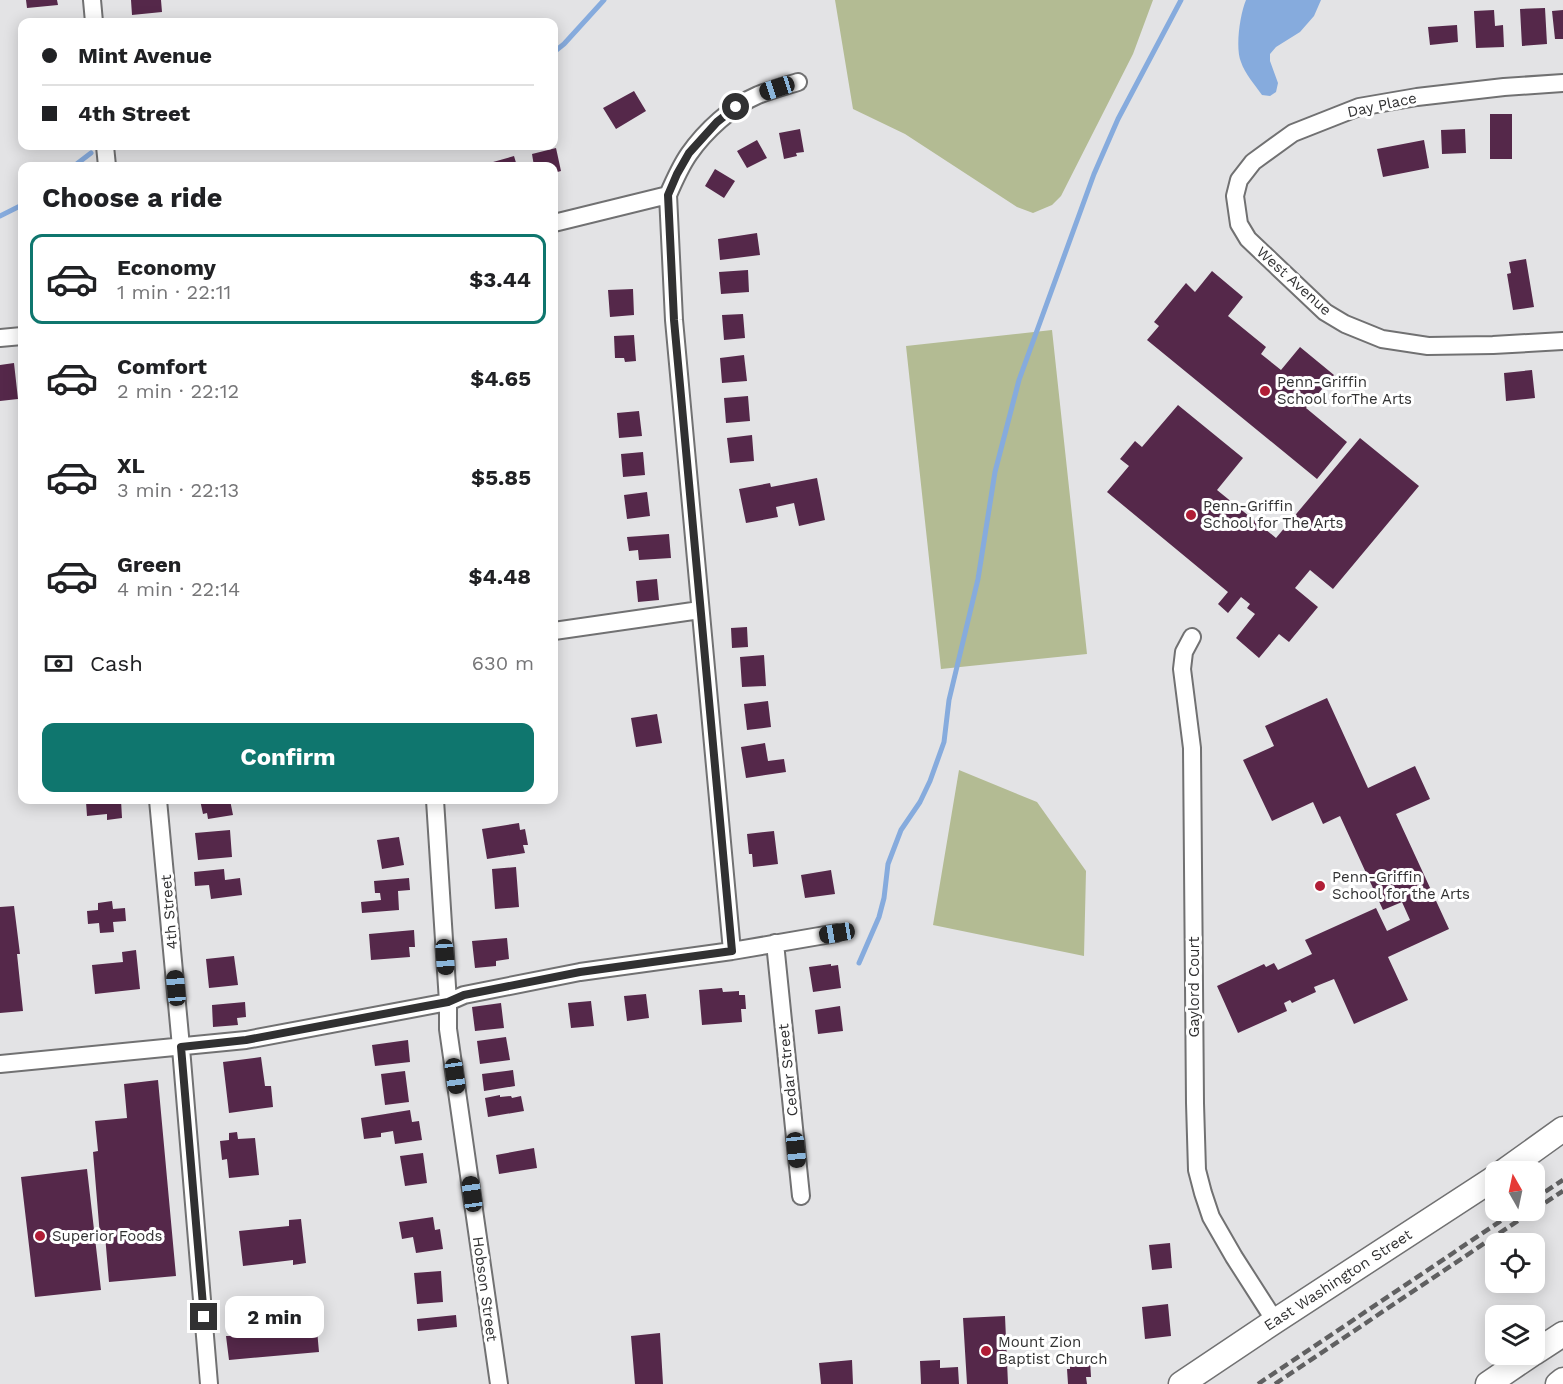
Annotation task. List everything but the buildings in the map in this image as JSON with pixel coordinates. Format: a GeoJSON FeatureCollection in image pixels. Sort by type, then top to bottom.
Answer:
{"type":"FeatureCollection","features":[{"type":"Feature","properties":{"kind":"street"},"geometry":{"type":"LineString","coordinates":[[92,0],[94,18]]}},
{"type":"Feature","properties":{"kind":"street"},"geometry":{"type":"LineString","coordinates":[[732,951],[674,320],[668,195],[689,153],[717,122],[736,107],[757,95],[798,82]]}},
{"type":"Feature","properties":{"kind":"street","name":"Day Place"},"geometry":{"type":"LineString","coordinates":[[1235,196],[1239,180],[1253,162],[1293,133],[1359,107],[1417,97],[1563,83]]}},
{"type":"Feature","properties":{"kind":"street"},"geometry":{"type":"LineString","coordinates":[[558,222],[668,195]]}},
{"type":"Feature","properties":{"kind":"street","name":"West Avenue"},"geometry":{"type":"LineString","coordinates":[[1235,196],[1239,224],[1248,238],[1325,312],[1345,324],[1382,339],[1428,346],[1563,341]]}},
{"type":"Feature","properties":{"kind":"street"},"geometry":{"type":"LineString","coordinates":[[0,338],[18,336]]}},
{"type":"Feature","properties":{"kind":"street"},"geometry":{"type":"LineString","coordinates":[[558,630],[700,610]]}},
{"type":"Feature","properties":{"kind":"street","name":"Gaylord Court"},"geometry":{"type":"LineString","coordinates":[[1192,637],[1184,651],[1182,669],[1192,748],[1197,1170],[1211,1217],[1275,1321]]}},
{"type":"Feature","properties":{"kind":"street","name":"4th Street"},"geometry":{"type":"LineString","coordinates":[[158,804],[209,1384]]}},
{"type":"Feature","properties":{"kind":"street","name":"Hobson Street"},"geometry":{"type":"LineString","coordinates":[[435,804],[448,1029],[499,1384]]}},
{"type":"Feature","properties":{"kind":"street"},"geometry":{"type":"LineString","coordinates":[[0,1064],[246,1040],[448,1002],[464,995],[580,972],[732,951],[837,933]]}},
{"type":"Feature","properties":{"kind":"street","name":"Cedar Street"},"geometry":{"type":"LineString","coordinates":[[776,943],[801,1196]]}},
{"type":"Feature","properties":{"kind":"street"},"geometry":{"type":"LineString","coordinates":[[1518,1161],[1563,1129]]}},
{"type":"Feature","properties":{"kind":"street","name":"East Washington Street"},"geometry":{"type":"LineString","coordinates":[[1181,1384],[1485,1184]]}},
{"type":"Feature","properties":{"kind":"street"},"geometry":{"type":"LineString","coordinates":[[1545,1346],[1563,1334]]}},
{"type":"Feature","properties":{"kind":"street"},"geometry":{"type":"LineString","coordinates":[[1488,1384],[1516,1365]]}},
{"type":"Feature","properties":{"kind":"street"},"geometry":{"type":"LineString","coordinates":[[1558,1384],[1563,1380]]}},
{"type":"Feature","properties":{"kind":"green space"},"geometry":{"type":"Polygon","coordinates":[[[835,0],[1153,0],[1133,54],[1061,196],[1052,205],[1033,213],[1017,207],[905,134],[853,109],[835,0]]]}},
{"type":"Feature","properties":{"kind":"green space"},"geometry":{"type":"Polygon","coordinates":[[[1052,330],[1087,654],[941,669],[906,346],[1052,330]]]}},
{"type":"Feature","properties":{"kind":"green space"},"geometry":{"type":"Polygon","coordinates":[[[959,770],[1037,802],[1086,871],[1084,956],[933,925],[959,770]]]}},
{"type":"Feature","properties":{"kind":"water"},"geometry":{"type":"Polygon","coordinates":[[[1246,0],[1321,0],[1314,16],[1300,32],[1276,47],[1270,54],[1270,61],[1278,83],[1276,92],[1270,96],[1262,95],[1245,71],[1239,56],[1239,31],[1246,0]]]}},
{"type":"Feature","properties":{"kind":"waterway"},"geometry":{"type":"LineString","coordinates":[[558,49],[604,0]]}},
{"type":"Feature","properties":{"kind":"waterway"},"geometry":{"type":"LineString","coordinates":[[859,963],[879,917],[888,864],[901,830],[920,802],[944,742],[949,700],[978,579],[995,472],[1019,380],[1094,174],[1118,119],[1181,0]]}},
{"type":"Feature","properties":{"kind":"waterway"},"geometry":{"type":"LineString","coordinates":[[79,162],[91,153]]}},
{"type":"Feature","properties":{"kind":"waterway"},"geometry":{"type":"LineString","coordinates":[[0,216],[18,207]]}},
{"type":"Feature","properties":{"kind":"railway"},"geometry":{"type":"LineString","coordinates":[[1545,1192],[1563,1180]]}},
{"type":"Feature","properties":{"kind":"railway"},"geometry":{"type":"LineString","coordinates":[[1545,1203],[1563,1191]]}},
{"type":"Feature","properties":{"kind":"railway"},"geometry":{"type":"LineString","coordinates":[[1258,1384],[1501,1221]]}},
{"type":"Feature","properties":{"kind":"railway"},"geometry":{"type":"LineString","coordinates":[[1275,1384],[1518,1221]]}},
{"type":"Feature","properties":{"kind":"place","name":"Penn-Griffin School forThe Arts"},"geometry":{"type":"Point","coordinates":[1265,391]}},
{"type":"Feature","properties":{"kind":"place","name":"Penn-Griffin School for The Arts"},"geometry":{"type":"Point","coordinates":[1191,515]}},
{"type":"Feature","properties":{"kind":"place","name":"Penn-Griffin School for the Arts"},"geometry":{"type":"Point","coordinates":[1320,886]}},
{"type":"Feature","properties":{"kind":"place","name":"Superior Foods"},"geometry":{"type":"Point","coordinates":[40,1236]}},
{"type":"Feature","properties":{"kind":"place","name":"Mount Zion Baptist Church"},"geometry":{"type":"Point","coordinates":[986,1351]}},
{"type":"Feature","properties":{"kind":"route"},"geometry":{"type":"LineString","coordinates":[[204,1317],[181,1047],[246,1040],[448,1002],[464,995],[580,972],[732,951],[674,320],[668,195],[689,153],[717,122],[736,107]]}}]}
